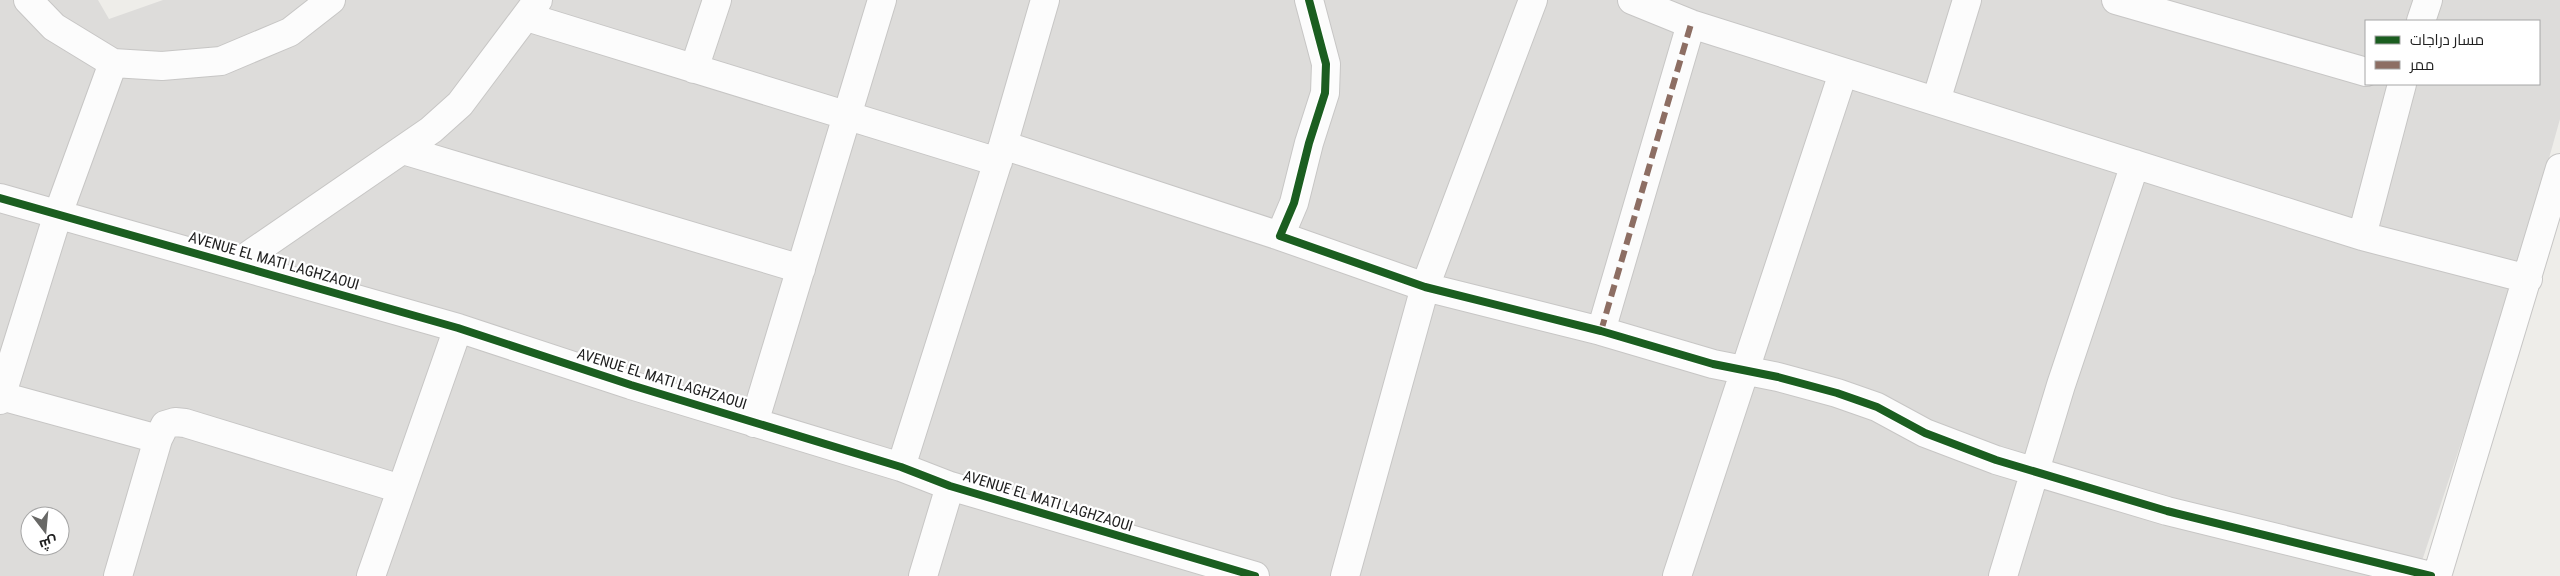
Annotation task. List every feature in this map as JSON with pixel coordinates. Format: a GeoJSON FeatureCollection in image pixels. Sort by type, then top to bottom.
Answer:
{"type":"FeatureCollection","features":[{"type":"Feature","properties":{"kind":"street"},"geometry":{"type":"LineString","coordinates":[[28,0],[54,27],[113,63],[162,66],[221,61],[290,32],[332,0]]}},
{"type":"Feature","properties":{"kind":"street"},"geometry":{"type":"LineString","coordinates":[[694,70],[717,0]]}},
{"type":"Feature","properties":{"kind":"street"},"geometry":{"type":"LineString","coordinates":[[754,423],[882,0]]}},
{"type":"Feature","properties":{"kind":"street"},"geometry":{"type":"LineString","coordinates":[[901,467],[1001,154],[1045,0]]}},
{"type":"Feature","properties":{"kind":"street"},"geometry":{"type":"LineString","coordinates":[[1280,236],[1294,202],[1309,143],[1325,93],[1326,64],[1309,0]]}},
{"type":"Feature","properties":{"kind":"street"},"geometry":{"type":"LineString","coordinates":[[1345,576],[1425,286],[1533,0]]}},
{"type":"Feature","properties":{"kind":"street"},"geometry":{"type":"LineString","coordinates":[[1632,0],[1691,24],[2362,236],[2528,279]]}},
{"type":"Feature","properties":{"kind":"street"},"geometry":{"type":"LineString","coordinates":[[1936,101],[1967,0]]}},
{"type":"Feature","properties":{"kind":"street"},"geometry":{"type":"LineString","coordinates":[[2421,20],[2428,0]]}},
{"type":"Feature","properties":{"kind":"street"},"geometry":{"type":"LineString","coordinates":[[2121,1],[2365,72]]}},
{"type":"Feature","properties":{"kind":"street"},"geometry":{"type":"LineString","coordinates":[[236,264],[431,130],[460,104],[532,8],[694,70],[846,116],[1001,154],[1280,236],[1425,286],[1601,331],[1744,371],[1778,377],[1837,393],[1877,407],[1925,433],[1996,460],[2186,516],[2431,576]]}},
{"type":"Feature","properties":{"kind":"street"},"geometry":{"type":"LineString","coordinates":[[1601,331],[1691,24]]}},
{"type":"Feature","properties":{"kind":"street"},"geometry":{"type":"LineString","coordinates":[[113,63],[58,214],[1,398],[158,439]]}},
{"type":"Feature","properties":{"kind":"street"},"geometry":{"type":"LineString","coordinates":[[1677,576],[1843,73]]}},
{"type":"Feature","properties":{"kind":"street"},"geometry":{"type":"LineString","coordinates":[[2362,236],[2402,85]]}},
{"type":"Feature","properties":{"kind":"street"},"geometry":{"type":"LineString","coordinates":[[403,150],[801,269]]}},
{"type":"Feature","properties":{"kind":"street"},"geometry":{"type":"LineString","coordinates":[[2003,576],[2058,393],[2135,164]]}},
{"type":"Feature","properties":{"kind":"street"},"geometry":{"type":"LineString","coordinates":[[2437,576],[2560,168]]}},
{"type":"Feature","properties":{"kind":"street","name":"AVENUE EL MATI LAGHZAOUI"},"geometry":{"type":"LineString","coordinates":[[0,198],[458,328],[631,386],[901,467],[950,486],[1255,576]]}},
{"type":"Feature","properties":{"kind":"street"},"geometry":{"type":"LineString","coordinates":[[371,576],[458,328]]}},
{"type":"Feature","properties":{"kind":"street"},"geometry":{"type":"LineString","coordinates":[[118,576],[158,439],[165,425],[175,422],[185,423],[402,489]]}},
{"type":"Feature","properties":{"kind":"street"},"geometry":{"type":"LineString","coordinates":[[923,576],[950,486]]}},
{"type":"Feature","properties":{"kind":"shaded area"},"geometry":{"type":"Polygon","coordinates":[[[0,0],[98,0],[109,19],[163,0],[2560,0],[2560,119],[2515,280],[2417,576],[0,576],[0,0]]]}},
{"type":"Feature","properties":{"kind":"marked path"},"geometry":{"type":"LineString","coordinates":[[1601,331],[1691,24]]}},
{"type":"Feature","properties":{"kind":"cycle path"},"geometry":{"type":"LineString","coordinates":[[1309,0],[1326,64],[1325,93],[1309,143],[1294,203],[1280,236],[1425,287],[1601,331],[1713,364],[1778,377],[1837,393],[1877,407],[1925,433],[1996,460],[2167,511],[2431,576]]}},
{"type":"Feature","properties":{"kind":"cycle path"},"geometry":{"type":"LineString","coordinates":[[0,198],[458,328],[631,385],[901,467],[950,486],[1255,576]]}}]}
